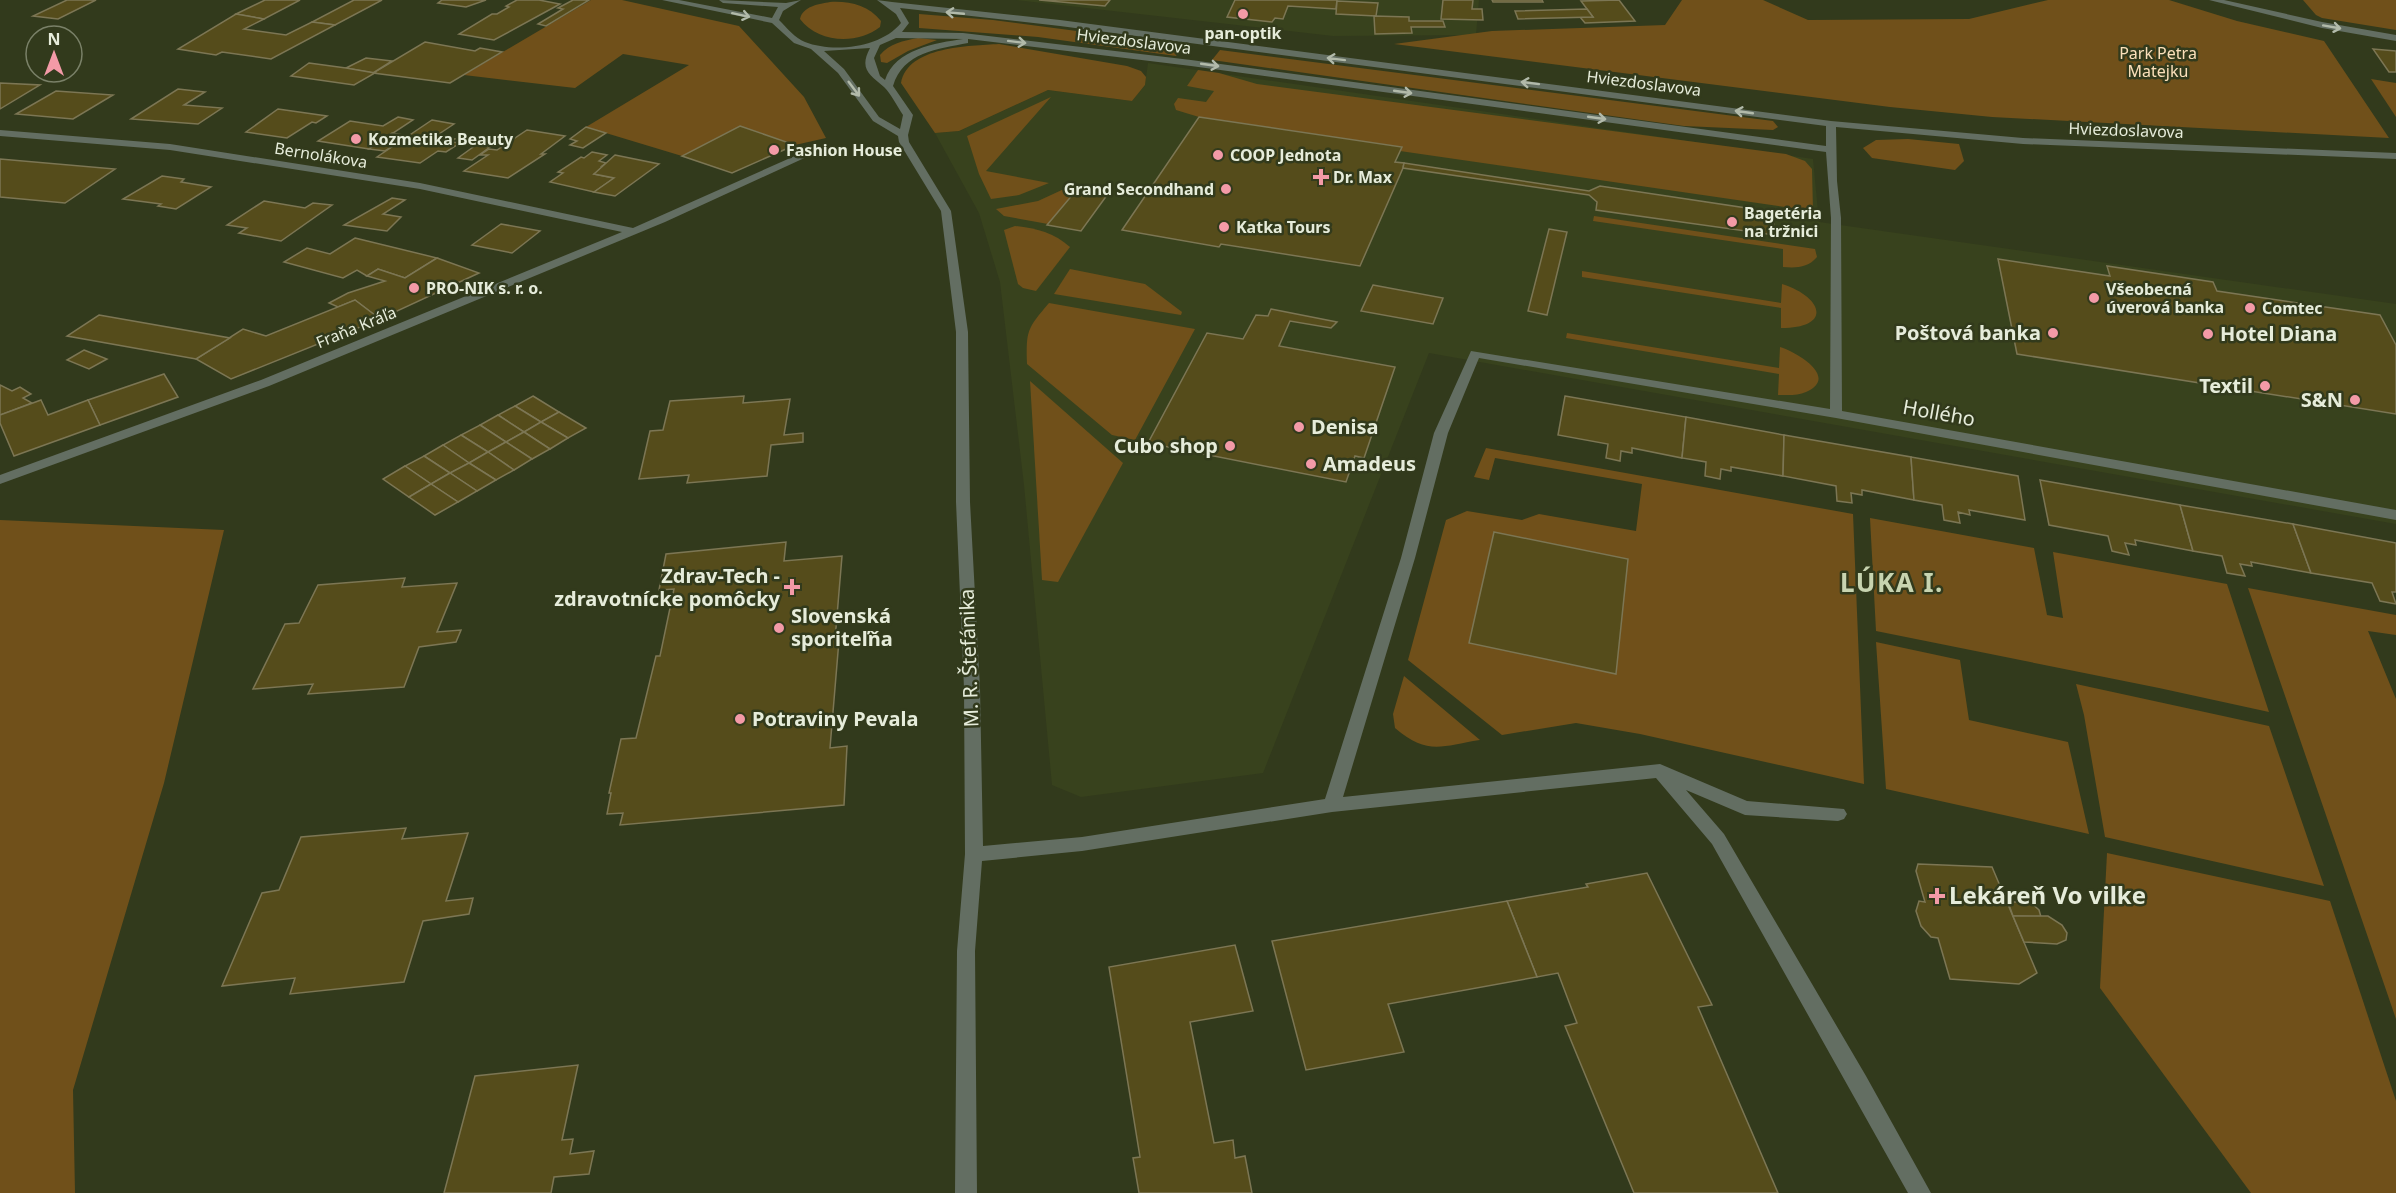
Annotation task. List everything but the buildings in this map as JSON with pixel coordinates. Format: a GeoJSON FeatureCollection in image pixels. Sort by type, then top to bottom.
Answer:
{"type":"FeatureCollection","features":[{"type":"Feature","properties":{"kind":"street"},"geometry":{"type":"LineString","coordinates":[[666,0],[775,21],[800,43],[814,47],[846,49],[876,44],[896,35],[905,23],[903,17],[892,6],[881,0]]}},
{"type":"Feature","properties":{"kind":"street"},"geometry":{"type":"LineString","coordinates":[[723,0],[786,5]]}},
{"type":"Feature","properties":{"kind":"street"},"geometry":{"type":"LineString","coordinates":[[775,21],[776,15],[786,5],[797,0]]}},
{"type":"Feature","properties":{"kind":"street"},"geometry":{"type":"LineString","coordinates":[[2213,0],[2274,15],[2396,38]]}},
{"type":"Feature","properties":{"kind":"street","name":"Hviezdoslavova"},"geometry":{"type":"LineString","coordinates":[[892,6],[1060,23],[1831,124],[2023,141],[2396,156]]}},
{"type":"Feature","properties":{"kind":"street","name":"Hviezdoslavova"},"geometry":{"type":"LineString","coordinates":[[896,35],[937,34],[995,39],[1202,64],[1831,150]]}},
{"type":"Feature","properties":{"kind":"street"},"geometry":{"type":"LineString","coordinates":[[888,86],[889,77],[895,69],[918,53],[952,43],[995,39]]}},
{"type":"Feature","properties":{"kind":"street","name":"M. R. Štefánika"},"geometry":{"type":"LineString","coordinates":[[876,44],[869,58],[870,66],[876,78],[888,86],[908,115],[903,135],[946,212],[962,332],[963,502],[972,688],[974,854],[966,951],[966,1193]]}},
{"type":"Feature","properties":{"kind":"street"},"geometry":{"type":"LineString","coordinates":[[814,47],[841,71],[876,119],[903,135]]}},
{"type":"Feature","properties":{"kind":"street"},"geometry":{"type":"LineString","coordinates":[[1831,124],[1832,181],[1836,218],[1836,414]]}},
{"type":"Feature","properties":{"kind":"street","name":"Bernolákova"},"geometry":{"type":"LineString","coordinates":[[0,134],[170,147],[408,184],[633,231]]}},
{"type":"Feature","properties":{"kind":"street","name":"Fraňa Kráľa"},"geometry":{"type":"LineString","coordinates":[[0,480],[265,383],[633,231],[819,148]]}},
{"type":"Feature","properties":{"kind":"street","name":"Hollého"},"geometry":{"type":"LineString","coordinates":[[1332,805],[1408,558],[1441,434],[1475,354],[1836,414],[2396,514]]}},
{"type":"Feature","properties":{"kind":"street"},"geometry":{"type":"LineString","coordinates":[[974,854],[1082,844],[1332,805],[1660,771],[1745,808],[1838,814]]}},
{"type":"Feature","properties":{"kind":"street"},"geometry":{"type":"LineString","coordinates":[[1660,771],[1718,839],[1920,1193]]}},
{"type":"Feature","properties":{"kind":"shaded area"},"geometry":{"type":"Polygon","coordinates":[[[1016,0],[1479,0],[1476,35],[1333,36],[1016,0]]]}},
{"type":"Feature","properties":{"kind":"shaded area"},"geometry":{"type":"Polygon","coordinates":[[[1148,63],[1813,159],[1819,222],[2396,304],[2396,524],[1429,353],[1263,773],[1081,797],[1052,785],[1024,485],[1000,282],[979,213],[935,133],[959,131],[1048,90],[1132,101],[1145,85],[1148,63]]]}},
{"type":"Feature","properties":{"kind":"green space"},"geometry":{"type":"Polygon","coordinates":[[[591,0],[622,0],[739,26],[804,97],[826,138],[795,145],[740,126],[682,156],[586,127],[689,65],[623,54],[575,88],[464,75],[591,0]]]}},
{"type":"Feature","properties":{"kind":"green space","name":"Park Petra Matejku"},"geometry":{"type":"Polygon","coordinates":[[[1682,0],[1763,0],[1808,20],[1969,19],[2048,0],[2169,0],[2237,21],[2324,41],[2389,138],[1992,117],[1890,107],[1394,44],[1492,31],[1665,25],[1682,0]]]}},
{"type":"Feature","properties":{"kind":"green space"},"geometry":{"type":"Polygon","coordinates":[[[2303,0],[2396,0],[2396,30],[2322,18],[2316,15],[2303,0]]]}},
{"type":"Feature","properties":{"kind":"green space"},"geometry":{"type":"Polygon","coordinates":[[[830,2],[851,3],[870,11],[881,21],[880,27],[860,37],[838,39],[817,33],[800,19],[808,8],[830,2]]]}},
{"type":"Feature","properties":{"kind":"green space"},"geometry":{"type":"Polygon","coordinates":[[[919,14],[993,20],[1183,45],[1176,56],[1038,37],[919,28],[919,14]]]}},
{"type":"Feature","properties":{"kind":"green space"},"geometry":{"type":"Polygon","coordinates":[[[918,38],[937,40],[908,51],[887,63],[881,62],[880,55],[892,45],[918,38]]]}},
{"type":"Feature","properties":{"kind":"green space"},"geometry":{"type":"Polygon","coordinates":[[[999,44],[1127,66],[1141,71],[1146,77],[1145,85],[1132,101],[1048,90],[959,131],[935,133],[901,83],[906,71],[915,62],[941,50],[999,44]]]}},
{"type":"Feature","properties":{"kind":"green space"},"geometry":{"type":"Polygon","coordinates":[[[1220,50],[1773,121],[1778,127],[1773,130],[1684,126],[1212,60],[1220,50]]]}},
{"type":"Feature","properties":{"kind":"green space"},"geometry":{"type":"Polygon","coordinates":[[[1198,70],[1219,73],[1257,84],[1786,154],[1805,161],[1812,169],[1813,211],[1400,151],[1401,147],[1199,117],[1176,110],[1174,104],[1178,98],[1206,102],[1214,91],[1187,86],[1198,70]]]}},
{"type":"Feature","properties":{"kind":"green space"},"geometry":{"type":"Polygon","coordinates":[[[2371,79],[2396,83],[2396,117],[2371,79]]]}},
{"type":"Feature","properties":{"kind":"green space"},"geometry":{"type":"Polygon","coordinates":[[[1051,97],[986,171],[1049,183],[1019,195],[991,199],[979,174],[967,136],[1051,97]]]}},
{"type":"Feature","properties":{"kind":"green space"},"geometry":{"type":"Polygon","coordinates":[[[1908,139],[1959,144],[1964,161],[1955,170],[1872,158],[1863,148],[1876,140],[1908,139]]]}},
{"type":"Feature","properties":{"kind":"green space"},"geometry":{"type":"Polygon","coordinates":[[[1079,187],[1048,224],[1004,216],[996,209],[1038,201],[1064,189],[1079,187]]]}},
{"type":"Feature","properties":{"kind":"green space"},"geometry":{"type":"Polygon","coordinates":[[[1594,216],[1815,249],[1817,257],[1806,265],[1783,267],[1783,249],[1593,221],[1594,216]]]}},
{"type":"Feature","properties":{"kind":"green space"},"geometry":{"type":"Polygon","coordinates":[[[1015,226],[1044,232],[1070,247],[1036,291],[1023,288],[1018,284],[1004,230],[1015,226]]]}},
{"type":"Feature","properties":{"kind":"green space"},"geometry":{"type":"Polygon","coordinates":[[[1070,269],[1145,284],[1182,312],[1181,315],[1054,294],[1070,269]]]}},
{"type":"Feature","properties":{"kind":"green space"},"geometry":{"type":"Polygon","coordinates":[[[1582,271],[1781,303],[1782,284],[1806,296],[1816,311],[1815,318],[1798,327],[1781,328],[1781,308],[1582,277],[1582,271]]]}},
{"type":"Feature","properties":{"kind":"green space"},"geometry":{"type":"Polygon","coordinates":[[[1049,303],[1195,329],[1135,440],[1112,435],[1027,364],[1029,330],[1049,303]]]}},
{"type":"Feature","properties":{"kind":"green space"},"geometry":{"type":"Polygon","coordinates":[[[1567,333],[1779,368],[1780,347],[1804,359],[1817,372],[1819,379],[1815,386],[1806,392],[1778,395],[1779,374],[1566,338],[1567,333]]]}},
{"type":"Feature","properties":{"kind":"green space"},"geometry":{"type":"Polygon","coordinates":[[[1030,381],[1123,463],[1058,582],[1042,580],[1030,381]]]}},
{"type":"Feature","properties":{"kind":"green space"},"geometry":{"type":"Polygon","coordinates":[[[1486,448],[1853,514],[1864,784],[1640,734],[1576,723],[1502,735],[1408,660],[1446,520],[1467,511],[1522,520],[1539,514],[1636,531],[1642,484],[1495,458],[1489,480],[1474,477],[1486,448]]]}},
{"type":"Feature","properties":{"kind":"green space"},"geometry":{"type":"Polygon","coordinates":[[[1870,518],[2034,548],[2047,615],[2063,618],[2053,552],[2227,584],[2269,712],[1876,631],[1870,518]]]}},
{"type":"Feature","properties":{"kind":"green space"},"geometry":{"type":"Polygon","coordinates":[[[0,520],[224,530],[164,783],[73,1090],[75,1193],[0,1193],[0,520]]]}},
{"type":"Feature","properties":{"kind":"green space"},"geometry":{"type":"Polygon","coordinates":[[[2248,588],[2396,615],[2396,635],[2368,631],[2396,699],[2396,1019],[2248,588]]]}},
{"type":"Feature","properties":{"kind":"green space"},"geometry":{"type":"Polygon","coordinates":[[[1876,642],[1960,660],[1969,720],[2068,742],[2089,834],[1886,789],[1876,642]]]}},
{"type":"Feature","properties":{"kind":"green space"},"geometry":{"type":"Polygon","coordinates":[[[1404,676],[1480,740],[1445,746],[1426,746],[1417,743],[1395,728],[1393,714],[1404,676]]]}},
{"type":"Feature","properties":{"kind":"green space"},"geometry":{"type":"Polygon","coordinates":[[[2076,684],[2269,726],[2324,886],[2105,837],[2084,715],[2076,684]]]}},
{"type":"Feature","properties":{"kind":"green space"},"geometry":{"type":"Polygon","coordinates":[[[2107,853],[2330,901],[2396,1101],[2396,1193],[2251,1193],[2100,988],[2107,853]]]}},
{"type":"Feature","properties":{"kind":"place","name":"pan-optik"},"geometry":{"type":"Point","coordinates":[1243,14]}},
{"type":"Feature","properties":{"kind":"place","name":"Kozmetika Beauty"},"geometry":{"type":"Point","coordinates":[356,139]}},
{"type":"Feature","properties":{"kind":"place","name":"Fashion House"},"geometry":{"type":"Point","coordinates":[774,150]}},
{"type":"Feature","properties":{"kind":"place","name":"COOP Jednota"},"geometry":{"type":"Point","coordinates":[1218,155]}},
{"type":"Feature","properties":{"kind":"place","name":"Dr. Max"},"geometry":{"type":"Point","coordinates":[1321,177]}},
{"type":"Feature","properties":{"kind":"place","name":"Grand Secondhand"},"geometry":{"type":"Point","coordinates":[1226,189]}},
{"type":"Feature","properties":{"kind":"place","name":"Bagetéria na tržnici"},"geometry":{"type":"Point","coordinates":[1732,222]}},
{"type":"Feature","properties":{"kind":"place","name":"Katka Tours"},"geometry":{"type":"Point","coordinates":[1224,227]}},
{"type":"Feature","properties":{"kind":"place","name":"PRO-NIK s. r. o."},"geometry":{"type":"Point","coordinates":[414,288]}},
{"type":"Feature","properties":{"kind":"place","name":"Všeobecná úverová banka"},"geometry":{"type":"Point","coordinates":[2094,298]}},
{"type":"Feature","properties":{"kind":"place","name":"Comtec"},"geometry":{"type":"Point","coordinates":[2250,308]}},
{"type":"Feature","properties":{"kind":"place","name":"Poštová banka"},"geometry":{"type":"Point","coordinates":[2053,333]}},
{"type":"Feature","properties":{"kind":"place","name":"Hotel Diana"},"geometry":{"type":"Point","coordinates":[2208,334]}},
{"type":"Feature","properties":{"kind":"place","name":"Textil"},"geometry":{"type":"Point","coordinates":[2265,386]}},
{"type":"Feature","properties":{"kind":"place","name":"S&N"},"geometry":{"type":"Point","coordinates":[2355,400]}},
{"type":"Feature","properties":{"kind":"place","name":"Denisa"},"geometry":{"type":"Point","coordinates":[1299,427]}},
{"type":"Feature","properties":{"kind":"place","name":"Cubo shop"},"geometry":{"type":"Point","coordinates":[1230,446]}},
{"type":"Feature","properties":{"kind":"place","name":"Amadeus"},"geometry":{"type":"Point","coordinates":[1311,464]}},
{"type":"Feature","properties":{"kind":"place","name":"Zdrav-Tech - zdravotnícke pomôcky"},"geometry":{"type":"Point","coordinates":[792,587]}},
{"type":"Feature","properties":{"kind":"place","name":"Slovenská sporiteľňa"},"geometry":{"type":"Point","coordinates":[779,628]}},
{"type":"Feature","properties":{"kind":"place","name":"Potraviny Pevala"},"geometry":{"type":"Point","coordinates":[740,719]}},
{"type":"Feature","properties":{"kind":"place","name":"Lekáreň Vo vilke"},"geometry":{"type":"Point","coordinates":[1937,896]}},
{"type":"Feature","properties":{"kind":"district","name":"LÚKA I."},"geometry":{"type":"Point","coordinates":[1892,583]}}]}
